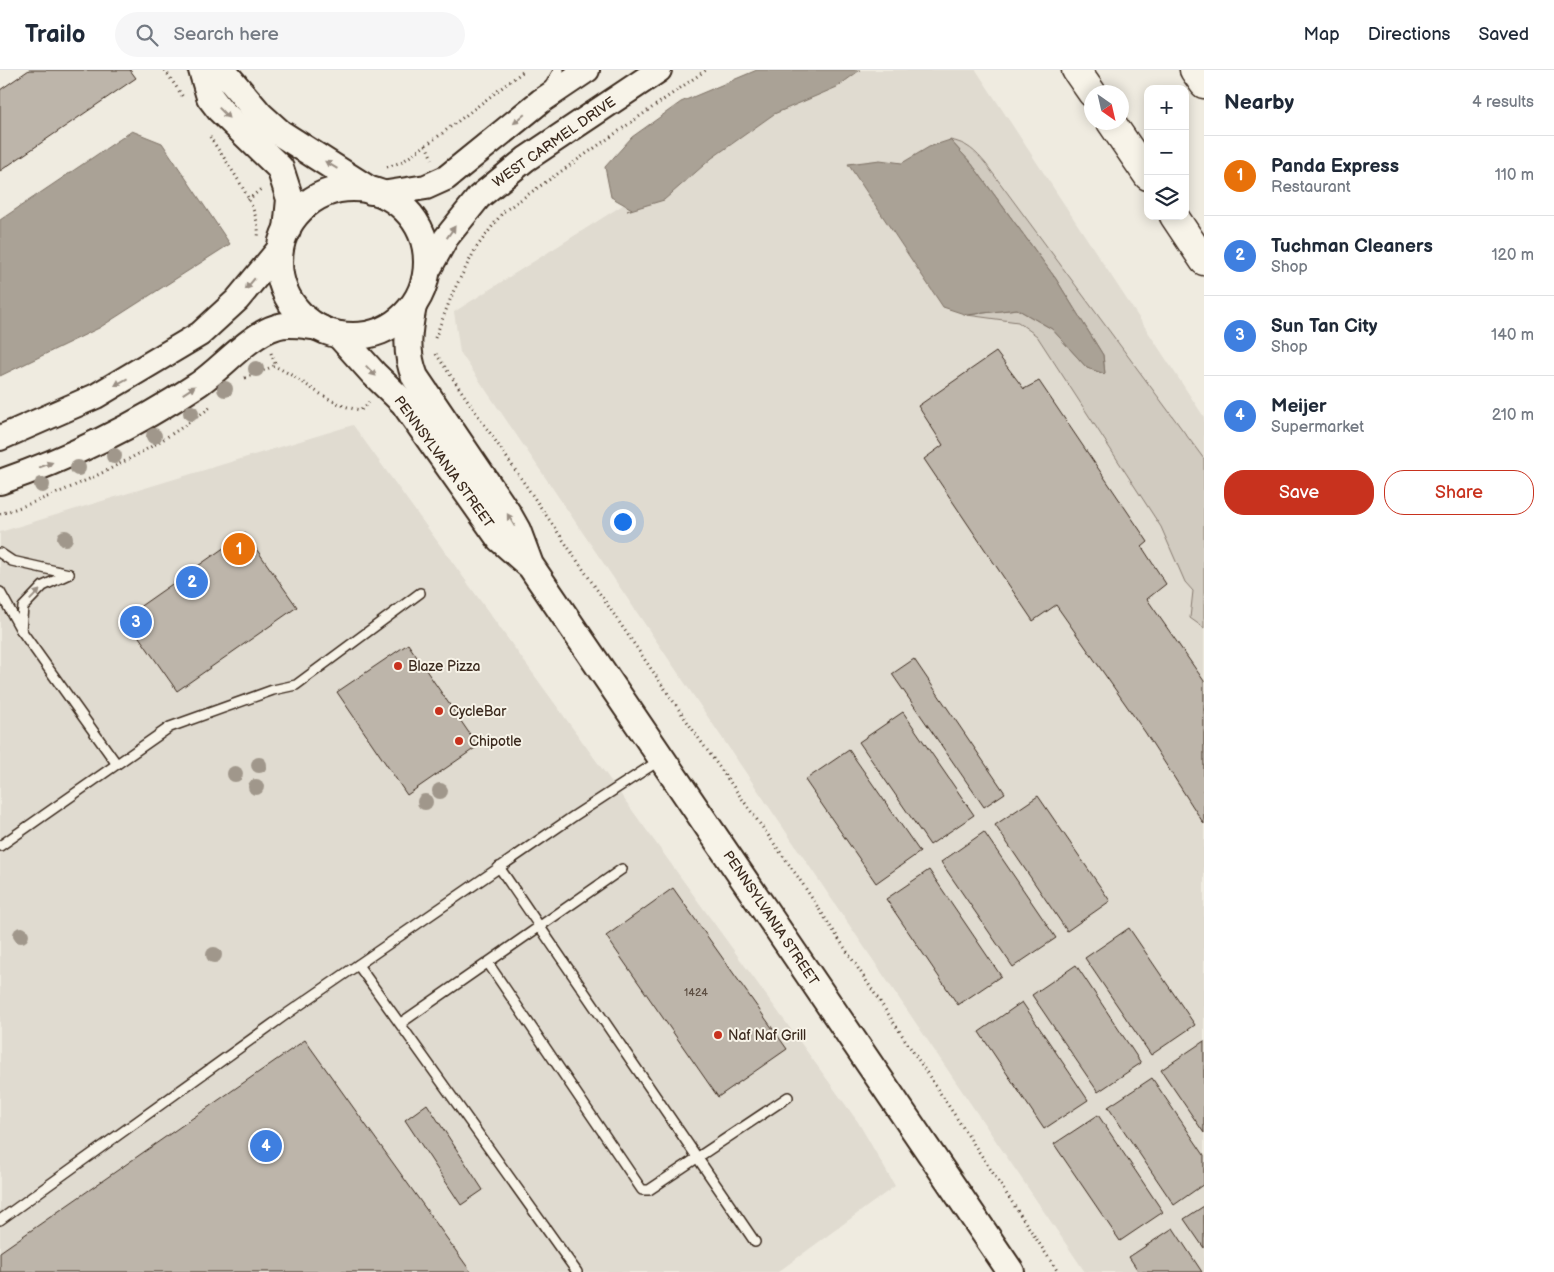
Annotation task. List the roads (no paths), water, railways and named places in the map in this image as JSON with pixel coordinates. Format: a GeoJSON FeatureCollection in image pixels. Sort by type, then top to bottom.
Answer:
{"type":"FeatureCollection","features":[{"type":"Feature","properties":{"kind":"highway"},"geometry":{"type":"LineString","coordinates":[[1076,70],[1086,85]]}},
{"type":"Feature","properties":{"kind":"highway"},"geometry":{"type":"LineString","coordinates":[[1194,70],[1204,84]]}},
{"type":"Feature","properties":{"kind":"highway"},"geometry":{"type":"LineString","coordinates":[[1116,130],[1147,175]]}},
{"type":"Feature","properties":{"kind":"highway"},"geometry":{"type":"LineString","coordinates":[[1177,220],[1204,260]]}},
{"type":"Feature","properties":{"kind":"main road"},"geometry":{"type":"LineString","coordinates":[[202,70],[210,97],[220,110],[280,168],[290,199],[275,241],[287,294],[304,318],[330,332],[357,336],[376,332],[392,325],[413,306],[421,291],[426,274],[427,256],[420,230],[404,208],[376,193],[280,133],[260,115],[222,70]]}},
{"type":"Feature","properties":{"kind":"main road"},"geometry":{"type":"LineString","coordinates":[[275,241],[304,208],[327,194],[345,189],[376,193]]}},
{"type":"Feature","properties":{"kind":"main road","name":"PENNSYLVANIA STREET"},"geometry":{"type":"LineString","coordinates":[[413,306],[406,336],[411,367],[415,377],[508,514],[517,530],[530,565],[1010,1272]]}},
{"type":"Feature","properties":{"kind":"main road","name":"PENNSYLVANIA STREET"},"geometry":{"type":"LineString","coordinates":[[330,332],[404,403],[500,538],[513,552],[530,565]]}},
{"type":"Feature","properties":{"kind":"street"},"geometry":{"type":"LineString","coordinates":[[376,193],[426,187],[446,178],[541,101],[587,70]]}},
{"type":"Feature","properties":{"kind":"street","name":"WEST CARMEL DRIVE"},"geometry":{"type":"LineString","coordinates":[[426,274],[446,238],[461,218],[479,197],[502,176],[659,70]]}},
{"type":"Feature","properties":{"kind":"street"},"geometry":{"type":"LineString","coordinates":[[0,438],[96,396],[200,334],[237,300],[275,241]]}},
{"type":"Feature","properties":{"kind":"street"},"geometry":{"type":"LineString","coordinates":[[0,482],[60,460],[148,416],[199,384],[238,353],[255,336],[277,326],[298,325],[330,332]]}},
{"type":"Feature","properties":{"kind":"lane"},"geometry":{"type":"LineString","coordinates":[[541,101],[559,70]]}},
{"type":"Feature","properties":{"kind":"lane"},"geometry":{"type":"LineString","coordinates":[[0,553],[12,561],[69,574],[43,586],[23,607],[21,630]]}},
{"type":"Feature","properties":{"kind":"lane"},"geometry":{"type":"LineString","coordinates":[[0,592],[21,630],[116,763]]}},
{"type":"Feature","properties":{"kind":"lane"},"geometry":{"type":"LineString","coordinates":[[0,846],[116,763],[170,728],[273,690],[296,685],[420,593]]}},
{"type":"Feature","properties":{"kind":"lane"},"geometry":{"type":"LineString","coordinates":[[0,1220],[358,965],[499,867],[663,759]]}},
{"type":"Feature","properties":{"kind":"lane"},"geometry":{"type":"LineString","coordinates":[[499,867],[755,1242]]}},
{"type":"Feature","properties":{"kind":"lane"},"geometry":{"type":"LineString","coordinates":[[401,1023],[622,869]]}},
{"type":"Feature","properties":{"kind":"lane"},"geometry":{"type":"LineString","coordinates":[[488,963],[642,1190],[649,1190],[788,1097]]}},
{"type":"Feature","properties":{"kind":"lane"},"geometry":{"type":"LineString","coordinates":[[358,965],[577,1272]]}},
{"type":"Feature","properties":{"kind":"place","name":"Panda Express"},"geometry":{"type":"Point","coordinates":[239,549]}},
{"type":"Feature","properties":{"kind":"place","name":"Tuchman Cleaners"},"geometry":{"type":"Point","coordinates":[192,582]}},
{"type":"Feature","properties":{"kind":"place","name":"Sun Tan City"},"geometry":{"type":"Point","coordinates":[136,622]}},
{"type":"Feature","properties":{"kind":"place","name":"Blaze Pizza"},"geometry":{"type":"Point","coordinates":[398,666]}},
{"type":"Feature","properties":{"kind":"place","name":"CycleBar"},"geometry":{"type":"Point","coordinates":[439,711]}},
{"type":"Feature","properties":{"kind":"place","name":"Chipotle"},"geometry":{"type":"Point","coordinates":[459,741]}},
{"type":"Feature","properties":{"kind":"place","name":"Naf Naf Grill"},"geometry":{"type":"Point","coordinates":[718,1035]}},
{"type":"Feature","properties":{"kind":"place","name":"Meijer"},"geometry":{"type":"Point","coordinates":[266,1146]}}]}
